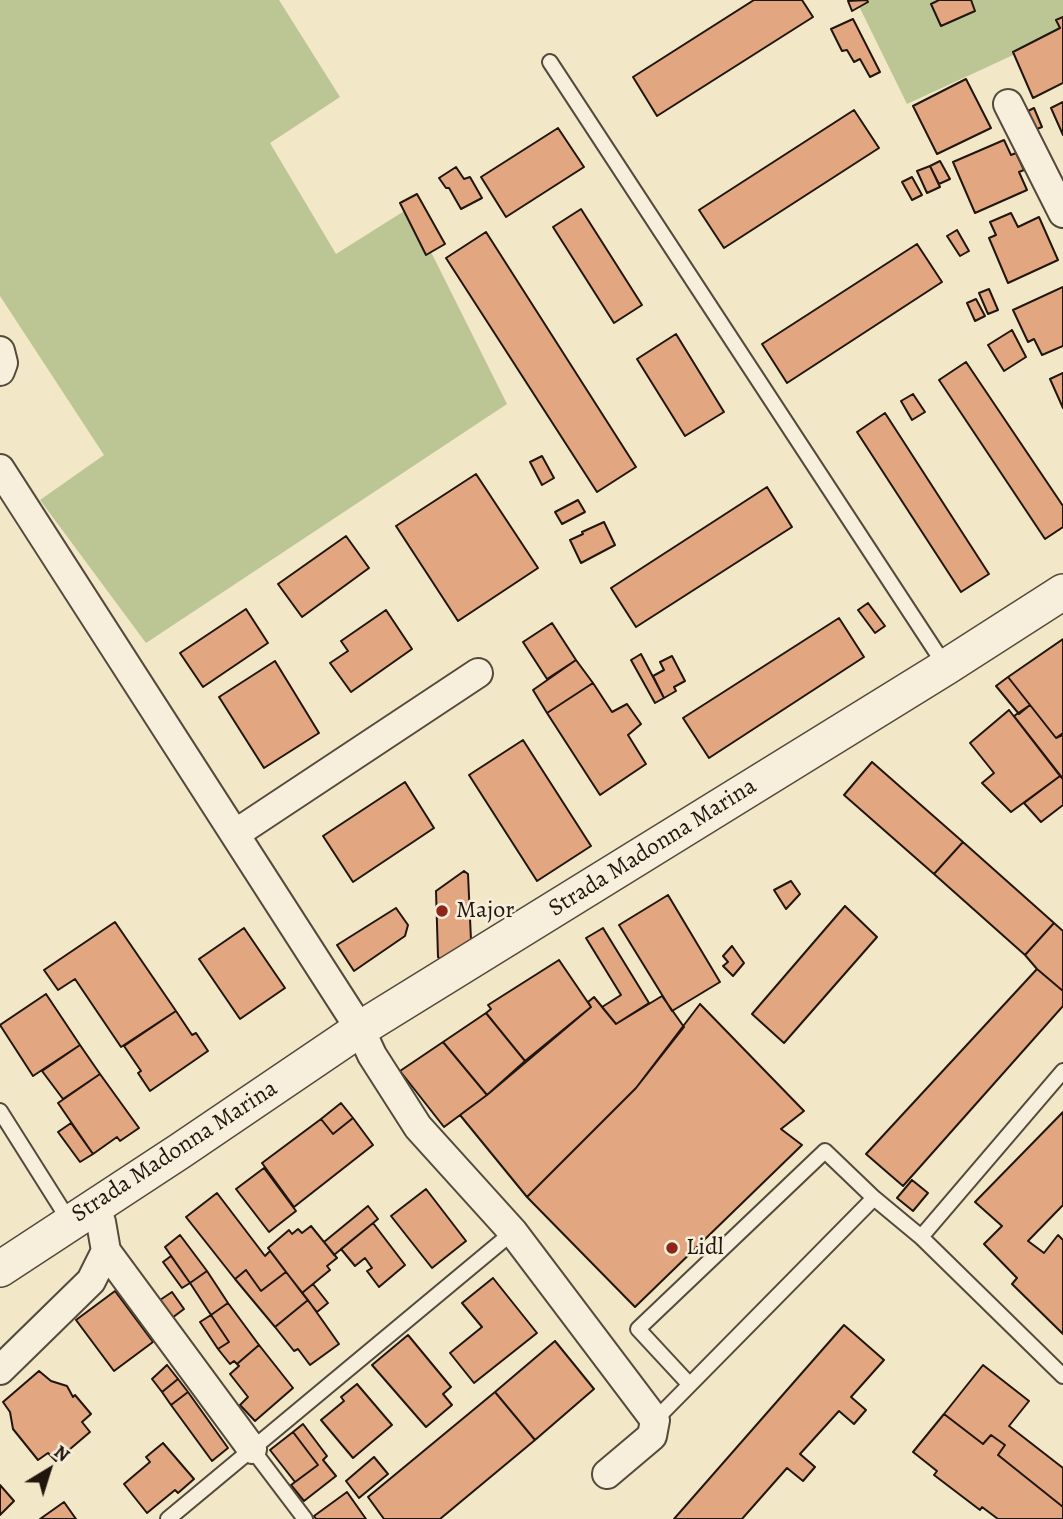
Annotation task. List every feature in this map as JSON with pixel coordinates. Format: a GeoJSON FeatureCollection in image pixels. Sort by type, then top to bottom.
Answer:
{"type":"FeatureCollection","features":[{"type":"Feature","properties":{"kind":"street"},"geometry":{"type":"LineString","coordinates":[[1008,104],[1063,213]]}},
{"type":"Feature","properties":{"kind":"street"},"geometry":{"type":"LineString","coordinates":[[0,351],[4,363],[0,371]]}},
{"type":"Feature","properties":{"kind":"street"},"geometry":{"type":"LineString","coordinates":[[0,470],[360,1028],[372,1055],[418,1126],[513,1232],[655,1420],[652,1436],[607,1474]]}},
{"type":"Feature","properties":{"kind":"street","name":"Strada Madonna Marina"},"geometry":{"type":"LineString","coordinates":[[0,1269],[360,1028],[1063,592]]}},
{"type":"Feature","properties":{"kind":"street"},"geometry":{"type":"LineString","coordinates":[[235,834],[478,673]]}},
{"type":"Feature","properties":{"kind":"street"},"geometry":{"type":"LineString","coordinates":[[81,1214],[101,1222],[106,1251],[252,1449]]}},
{"type":"Feature","properties":{"kind":"street"},"geometry":{"type":"LineString","coordinates":[[0,1370],[91,1281],[106,1251]]}},
{"type":"Feature","properties":{"kind":"lane"},"geometry":{"type":"LineString","coordinates":[[550,62],[946,667]]}},
{"type":"Feature","properties":{"kind":"lane"},"geometry":{"type":"LineString","coordinates":[[921,1237],[1063,1071]]}},
{"type":"Feature","properties":{"kind":"lane"},"geometry":{"type":"LineString","coordinates":[[0,1111],[81,1214]]}},
{"type":"Feature","properties":{"kind":"lane"},"geometry":{"type":"LineString","coordinates":[[689,1384],[638,1329],[825,1151],[874,1198],[921,1237],[1063,1376]]}},
{"type":"Feature","properties":{"kind":"lane"},"geometry":{"type":"LineString","coordinates":[[655,1420],[874,1198]]}},
{"type":"Feature","properties":{"kind":"lane"},"geometry":{"type":"LineString","coordinates":[[168,1519],[513,1232]]}},
{"type":"Feature","properties":{"kind":"lane"},"geometry":{"type":"LineString","coordinates":[[252,1449],[305,1519]]}},
{"type":"Feature","properties":{"kind":"green space"},"geometry":{"type":"Polygon","coordinates":[[[0,0],[279,0],[340,97],[270,143],[336,254],[409,208],[507,404],[146,643],[40,500],[104,455],[0,296],[0,0]]]}},
{"type":"Feature","properties":{"kind":"green space"},"geometry":{"type":"Polygon","coordinates":[[[856,0],[1063,0],[1063,32],[907,104],[856,0]]]}},
{"type":"Feature","properties":{"kind":"building"},"geometry":{"type":"Polygon","coordinates":[[[754,0],[802,0],[813,17],[657,116],[633,77],[754,0]]]}},
{"type":"Feature","properties":{"kind":"building"},"geometry":{"type":"Polygon","coordinates":[[[939,0],[971,0],[975,11],[941,26],[931,4],[939,0]]]}},
{"type":"Feature","properties":{"kind":"building"},"geometry":{"type":"Polygon","coordinates":[[[848,1],[868,2],[852,11],[848,1]]]}},
{"type":"Feature","properties":{"kind":"building"},"geometry":{"type":"Polygon","coordinates":[[[1063,17],[1063,83],[1033,98],[1013,52],[1060,28],[1056,20],[1063,17]]]}},
{"type":"Feature","properties":{"kind":"building"},"geometry":{"type":"Polygon","coordinates":[[[853,19],[880,72],[870,77],[860,59],[854,62],[847,50],[842,51],[831,29],[853,19]]]}},
{"type":"Feature","properties":{"kind":"building"},"geometry":{"type":"Polygon","coordinates":[[[966,79],[991,128],[937,154],[913,106],[966,79]]]}},
{"type":"Feature","properties":{"kind":"building"},"geometry":{"type":"Polygon","coordinates":[[[1063,102],[1063,135],[1051,108],[1063,102]]]}},
{"type":"Feature","properties":{"kind":"building"},"geometry":{"type":"Polygon","coordinates":[[[1034,108],[1042,127],[1032,131],[1024,113],[1034,108]]]}},
{"type":"Feature","properties":{"kind":"building"},"geometry":{"type":"Polygon","coordinates":[[[854,110],[879,148],[724,248],[699,210],[854,110]]]}},
{"type":"Feature","properties":{"kind":"building"},"geometry":{"type":"Polygon","coordinates":[[[558,128],[584,167],[506,217],[481,177],[558,128]]]}},
{"type":"Feature","properties":{"kind":"building"},"geometry":{"type":"Polygon","coordinates":[[[1004,140],[1011,155],[1016,153],[1024,170],[1019,172],[1027,190],[975,213],[953,162],[1004,140]]]}},
{"type":"Feature","properties":{"kind":"building"},"geometry":{"type":"Polygon","coordinates":[[[940,161],[950,179],[939,184],[930,166],[940,161]]]}},
{"type":"Feature","properties":{"kind":"building"},"geometry":{"type":"Polygon","coordinates":[[[930,166],[940,187],[927,193],[917,171],[930,166]]]}},
{"type":"Feature","properties":{"kind":"building"},"geometry":{"type":"Polygon","coordinates":[[[456,167],[464,179],[470,177],[482,198],[461,209],[449,188],[446,188],[439,178],[456,167]]]}},
{"type":"Feature","properties":{"kind":"building"},"geometry":{"type":"Polygon","coordinates":[[[912,177],[922,195],[912,200],[902,182],[912,177]]]}},
{"type":"Feature","properties":{"kind":"building"},"geometry":{"type":"Polygon","coordinates":[[[417,194],[445,244],[426,255],[400,203],[417,194]]]}},
{"type":"Feature","properties":{"kind":"building"},"geometry":{"type":"Polygon","coordinates":[[[581,209],[642,305],[614,323],[553,227],[581,209]]]}},
{"type":"Feature","properties":{"kind":"building"},"geometry":{"type":"Polygon","coordinates":[[[1011,213],[1018,227],[1039,217],[1058,260],[1008,283],[989,238],[996,235],[990,222],[1011,213]]]}},
{"type":"Feature","properties":{"kind":"building"},"geometry":{"type":"Polygon","coordinates":[[[957,230],[969,251],[960,256],[947,236],[957,230]]]}},
{"type":"Feature","properties":{"kind":"building"},"geometry":{"type":"Polygon","coordinates":[[[486,232],[636,467],[597,492],[446,258],[486,232]]]}},
{"type":"Feature","properties":{"kind":"building"},"geometry":{"type":"Polygon","coordinates":[[[917,244],[942,282],[787,383],[762,344],[917,244]]]}},
{"type":"Feature","properties":{"kind":"building"},"geometry":{"type":"Polygon","coordinates":[[[1063,287],[1063,346],[1042,355],[1034,339],[1028,342],[1013,310],[1063,287]]]}},
{"type":"Feature","properties":{"kind":"building"},"geometry":{"type":"Polygon","coordinates":[[[989,289],[998,310],[988,314],[979,293],[989,289]]]}},
{"type":"Feature","properties":{"kind":"building"},"geometry":{"type":"Polygon","coordinates":[[[976,299],[985,316],[975,321],[967,303],[976,299]]]}},
{"type":"Feature","properties":{"kind":"building"},"geometry":{"type":"Polygon","coordinates":[[[1012,330],[1026,357],[1004,371],[988,345],[1012,330]]]}},
{"type":"Feature","properties":{"kind":"building"},"geometry":{"type":"Polygon","coordinates":[[[676,334],[724,412],[685,436],[637,359],[676,334]]]}},
{"type":"Feature","properties":{"kind":"building"},"geometry":{"type":"Polygon","coordinates":[[[966,362],[1063,506],[1063,527],[1045,539],[939,380],[966,362]]]}},
{"type":"Feature","properties":{"kind":"building"},"geometry":{"type":"Polygon","coordinates":[[[1063,373],[1063,408],[1050,379],[1063,373]]]}},
{"type":"Feature","properties":{"kind":"building"},"geometry":{"type":"Polygon","coordinates":[[[913,394],[925,412],[912,420],[901,401],[913,394]]]}},
{"type":"Feature","properties":{"kind":"building"},"geometry":{"type":"Polygon","coordinates":[[[885,413],[989,574],[961,592],[857,432],[885,413]]]}},
{"type":"Feature","properties":{"kind":"building"},"geometry":{"type":"Polygon","coordinates":[[[542,456],[554,478],[542,485],[530,462],[542,456]]]}},
{"type":"Feature","properties":{"kind":"building"},"geometry":{"type":"Polygon","coordinates":[[[476,474],[538,568],[458,621],[396,526],[476,474]]]}},
{"type":"Feature","properties":{"kind":"building"},"geometry":{"type":"Polygon","coordinates":[[[767,487],[792,527],[636,627],[611,588],[767,487]]]}},
{"type":"Feature","properties":{"kind":"building"},"geometry":{"type":"Polygon","coordinates":[[[578,500],[585,512],[562,524],[555,512],[578,500]]]}},
{"type":"Feature","properties":{"kind":"building"},"geometry":{"type":"Polygon","coordinates":[[[604,522],[615,545],[581,563],[570,540],[604,522]]]}},
{"type":"Feature","properties":{"kind":"building"},"geometry":{"type":"Polygon","coordinates":[[[346,536],[369,568],[302,617],[278,584],[346,536]]]}},
{"type":"Feature","properties":{"kind":"building"},"geometry":{"type":"Polygon","coordinates":[[[868,603],[885,626],[875,633],[858,610],[868,603]]]}},
{"type":"Feature","properties":{"kind":"building"},"geometry":{"type":"Polygon","coordinates":[[[246,609],[268,643],[203,687],[180,653],[246,609]]]}},
{"type":"Feature","properties":{"kind":"building"},"geometry":{"type":"Polygon","coordinates":[[[386,610],[412,649],[351,692],[330,663],[348,651],[341,641],[386,610]]]}},
{"type":"Feature","properties":{"kind":"building"},"geometry":{"type":"Polygon","coordinates":[[[839,618],[864,657],[709,758],[683,718],[839,618]]]}},
{"type":"Feature","properties":{"kind":"building"},"geometry":{"type":"Polygon","coordinates":[[[552,623],[576,660],[547,679],[523,642],[552,623]]]}},
{"type":"Feature","properties":{"kind":"building"},"geometry":{"type":"Polygon","coordinates":[[[1063,639],[1063,733],[1056,738],[1008,677],[1063,639]]]}},
{"type":"Feature","properties":{"kind":"building"},"geometry":{"type":"Polygon","coordinates":[[[641,654],[664,698],[655,703],[631,660],[641,654]]]}},
{"type":"Feature","properties":{"kind":"building"},"geometry":{"type":"Polygon","coordinates":[[[672,656],[685,681],[674,687],[676,691],[664,698],[653,676],[664,670],[660,662],[672,656]]]}},
{"type":"Feature","properties":{"kind":"building"},"geometry":{"type":"Polygon","coordinates":[[[576,660],[593,683],[547,713],[533,690],[576,660]]]}},
{"type":"Feature","properties":{"kind":"building"},"geometry":{"type":"Polygon","coordinates":[[[275,661],[319,733],[264,768],[219,697],[275,661]]]}},
{"type":"Feature","properties":{"kind":"building"},"geometry":{"type":"Polygon","coordinates":[[[1008,677],[1030,705],[1019,714],[996,686],[1008,677]]]}},
{"type":"Feature","properties":{"kind":"building"},"geometry":{"type":"Polygon","coordinates":[[[593,683],[612,712],[627,704],[641,724],[628,735],[646,764],[600,795],[547,713],[593,683]]]}},
{"type":"Feature","properties":{"kind":"building"},"geometry":{"type":"Polygon","coordinates":[[[1030,705],[1056,738],[1063,735],[1063,779],[1014,716],[1030,705]]]}},
{"type":"Feature","properties":{"kind":"building"},"geometry":{"type":"Polygon","coordinates":[[[1009,710],[1060,776],[1011,812],[982,783],[994,773],[970,743],[1009,710]]]}},
{"type":"Feature","properties":{"kind":"building"},"geometry":{"type":"Polygon","coordinates":[[[523,740],[591,846],[537,881],[469,775],[523,740]]]}},
{"type":"Feature","properties":{"kind":"building"},"geometry":{"type":"Polygon","coordinates":[[[872,762],[963,842],[934,874],[844,795],[872,762]]]}},
{"type":"Feature","properties":{"kind":"building"},"geometry":{"type":"Polygon","coordinates":[[[1060,776],[1063,779],[1063,805],[1041,822],[1024,803],[1060,776]]]}},
{"type":"Feature","properties":{"kind":"building"},"geometry":{"type":"Polygon","coordinates":[[[405,782],[434,828],[353,882],[323,836],[405,782]]]}},
{"type":"Feature","properties":{"kind":"building"},"geometry":{"type":"Polygon","coordinates":[[[963,842],[1054,923],[1025,955],[934,874],[963,842]]]}},
{"type":"Feature","properties":{"kind":"building"},"geometry":{"type":"Polygon","coordinates":[[[464,871],[468,874],[471,940],[440,959],[436,891],[464,871]]]}},
{"type":"Feature","properties":{"kind":"building"},"geometry":{"type":"Polygon","coordinates":[[[791,881],[800,894],[786,909],[774,890],[791,881]]]}},
{"type":"Feature","properties":{"kind":"building"},"geometry":{"type":"Polygon","coordinates":[[[668,895],[720,982],[672,1011],[619,925],[668,895]]]}},
{"type":"Feature","properties":{"kind":"building"},"geometry":{"type":"Polygon","coordinates":[[[845,906],[877,937],[784,1043],[752,1014],[845,906]]]}},
{"type":"Feature","properties":{"kind":"building"},"geometry":{"type":"Polygon","coordinates":[[[396,908],[408,925],[405,936],[354,971],[337,945],[396,908]]]}},
{"type":"Feature","properties":{"kind":"building"},"geometry":{"type":"Polygon","coordinates":[[[115,922],[176,1011],[121,1047],[75,979],[58,990],[44,970],[115,922]]]}},
{"type":"Feature","properties":{"kind":"building"},"geometry":{"type":"Polygon","coordinates":[[[1054,923],[1063,931],[1063,991],[1025,955],[1054,923]]]}},
{"type":"Feature","properties":{"kind":"building"},"geometry":{"type":"Polygon","coordinates":[[[244,928],[285,988],[240,1019],[199,959],[244,928]]]}},
{"type":"Feature","properties":{"kind":"building"},"geometry":{"type":"Polygon","coordinates":[[[603,928],[649,1003],[616,1024],[602,1007],[621,995],[586,938],[603,928]]]}},
{"type":"Feature","properties":{"kind":"building"},"geometry":{"type":"Polygon","coordinates":[[[732,946],[744,963],[733,976],[723,966],[728,962],[723,956],[732,946]]]}},
{"type":"Feature","properties":{"kind":"building"},"geometry":{"type":"Polygon","coordinates":[[[559,960],[591,1007],[525,1061],[486,1013],[491,1009],[488,1005],[559,960]]]}},
{"type":"Feature","properties":{"kind":"building"},"geometry":{"type":"Polygon","coordinates":[[[1037,969],[1063,991],[1063,1006],[903,1186],[866,1154],[1037,969]]]}},
{"type":"Feature","properties":{"kind":"building"},"geometry":{"type":"Polygon","coordinates":[[[46,994],[80,1045],[33,1076],[0,1025],[46,994]]]}},
{"type":"Feature","properties":{"kind":"building"},"geometry":{"type":"Polygon","coordinates":[[[662,996],[684,1027],[636,1088],[527,1197],[460,1115],[591,1007],[588,1002],[594,997],[616,1024],[662,996]]]}},
{"type":"Feature","properties":{"kind":"building"},"geometry":{"type":"Polygon","coordinates":[[[700,1004],[804,1111],[781,1129],[802,1145],[635,1307],[527,1197],[636,1088],[700,1004]]]}},
{"type":"Feature","properties":{"kind":"building"},"geometry":{"type":"Polygon","coordinates":[[[176,1011],[192,1035],[196,1033],[208,1051],[150,1091],[138,1073],[141,1071],[124,1046],[176,1011]]]}},
{"type":"Feature","properties":{"kind":"building"},"geometry":{"type":"Polygon","coordinates":[[[486,1013],[525,1061],[487,1095],[443,1042],[486,1013]]]}},
{"type":"Feature","properties":{"kind":"building"},"geometry":{"type":"Polygon","coordinates":[[[443,1042],[487,1095],[444,1127],[400,1071],[443,1042]]]}},
{"type":"Feature","properties":{"kind":"building"},"geometry":{"type":"Polygon","coordinates":[[[80,1045],[100,1074],[63,1099],[42,1071],[80,1045]]]}},
{"type":"Feature","properties":{"kind":"building"},"geometry":{"type":"Polygon","coordinates":[[[100,1074],[139,1128],[120,1141],[117,1137],[93,1154],[58,1103],[100,1074]]]}},
{"type":"Feature","properties":{"kind":"building"},"geometry":{"type":"Polygon","coordinates":[[[341,1103],[353,1118],[333,1134],[321,1119],[341,1103]]]}},
{"type":"Feature","properties":{"kind":"building"},"geometry":{"type":"Polygon","coordinates":[[[1063,1112],[1063,1205],[1028,1241],[1044,1253],[1058,1235],[1063,1240],[1063,1334],[1012,1284],[1017,1278],[984,1244],[1002,1226],[975,1202],[1063,1112]]]}},
{"type":"Feature","properties":{"kind":"building"},"geometry":{"type":"Polygon","coordinates":[[[353,1118],[373,1145],[294,1207],[262,1163],[321,1119],[333,1134],[353,1118]]]}},
{"type":"Feature","properties":{"kind":"building"},"geometry":{"type":"Polygon","coordinates":[[[71,1123],[93,1154],[80,1162],[58,1132],[71,1123]]]}},
{"type":"Feature","properties":{"kind":"building"},"geometry":{"type":"Polygon","coordinates":[[[264,1168],[296,1211],[269,1232],[236,1189],[264,1168]]]}},
{"type":"Feature","properties":{"kind":"building"},"geometry":{"type":"Polygon","coordinates":[[[912,1180],[928,1193],[913,1211],[897,1198],[912,1180]]]}},
{"type":"Feature","properties":{"kind":"building"},"geometry":{"type":"Polygon","coordinates":[[[426,1189],[466,1241],[432,1268],[391,1216],[426,1189]]]}},
{"type":"Feature","properties":{"kind":"building"},"geometry":{"type":"Polygon","coordinates":[[[217,1193],[265,1256],[270,1251],[286,1272],[261,1291],[246,1270],[235,1279],[186,1217],[217,1193]]]}},
{"type":"Feature","properties":{"kind":"building"},"geometry":{"type":"Polygon","coordinates":[[[368,1206],[378,1219],[334,1255],[324,1242],[368,1206]]]}},
{"type":"Feature","properties":{"kind":"building"},"geometry":{"type":"Polygon","coordinates":[[[373,1223],[405,1265],[379,1287],[367,1271],[372,1268],[365,1258],[355,1266],[341,1249],[373,1223]]]}},
{"type":"Feature","properties":{"kind":"building"},"geometry":{"type":"Polygon","coordinates":[[[311,1226],[337,1258],[327,1266],[330,1270],[302,1293],[268,1248],[289,1230],[292,1234],[298,1229],[302,1233],[311,1226]]]}},
{"type":"Feature","properties":{"kind":"building"},"geometry":{"type":"Polygon","coordinates":[[[180,1235],[207,1271],[190,1283],[165,1247],[180,1235]]]}},
{"type":"Feature","properties":{"kind":"building"},"geometry":{"type":"Polygon","coordinates":[[[171,1256],[190,1283],[182,1288],[163,1262],[171,1256]]]}},
{"type":"Feature","properties":{"kind":"building"},"geometry":{"type":"Polygon","coordinates":[[[246,1270],[261,1291],[286,1272],[308,1300],[275,1327],[235,1279],[246,1270]]]}},
{"type":"Feature","properties":{"kind":"building"},"geometry":{"type":"Polygon","coordinates":[[[207,1271],[228,1303],[211,1315],[190,1283],[207,1271]]]}},
{"type":"Feature","properties":{"kind":"building"},"geometry":{"type":"Polygon","coordinates":[[[493,1278],[537,1333],[474,1383],[450,1353],[482,1327],[462,1303],[493,1278]]]}},
{"type":"Feature","properties":{"kind":"building"},"geometry":{"type":"Polygon","coordinates":[[[313,1284],[328,1303],[317,1312],[302,1293],[313,1284]]]}},
{"type":"Feature","properties":{"kind":"building"},"geometry":{"type":"Polygon","coordinates":[[[115,1291],[153,1342],[114,1371],[76,1320],[115,1291]]]}},
{"type":"Feature","properties":{"kind":"building"},"geometry":{"type":"Polygon","coordinates":[[[172,1292],[184,1309],[164,1324],[151,1306],[172,1292]]]}},
{"type":"Feature","properties":{"kind":"building"},"geometry":{"type":"Polygon","coordinates":[[[308,1300],[339,1344],[310,1365],[298,1349],[294,1351],[275,1327],[308,1300]]]}},
{"type":"Feature","properties":{"kind":"building"},"geometry":{"type":"Polygon","coordinates":[[[228,1303],[259,1345],[237,1364],[234,1361],[230,1364],[218,1349],[229,1342],[211,1315],[228,1303]]]}},
{"type":"Feature","properties":{"kind":"building"},"geometry":{"type":"Polygon","coordinates":[[[211,1315],[229,1342],[218,1349],[200,1322],[211,1315]]]}},
{"type":"Feature","properties":{"kind":"building"},"geometry":{"type":"Polygon","coordinates":[[[844,1325],[884,1360],[851,1397],[866,1410],[854,1424],[839,1411],[800,1454],[815,1467],[803,1481],[787,1468],[742,1519],[674,1519],[844,1325]]]}},
{"type":"Feature","properties":{"kind":"building"},"geometry":{"type":"Polygon","coordinates":[[[408,1335],[451,1387],[443,1394],[452,1405],[426,1427],[372,1365],[408,1335]]]}},
{"type":"Feature","properties":{"kind":"building"},"geometry":{"type":"Polygon","coordinates":[[[555,1341],[594,1389],[535,1440],[495,1392],[555,1341]]]}},
{"type":"Feature","properties":{"kind":"building"},"geometry":{"type":"Polygon","coordinates":[[[259,1345],[293,1388],[255,1421],[240,1405],[248,1397],[230,1374],[239,1366],[237,1364],[259,1345]]]}},
{"type":"Feature","properties":{"kind":"building"},"geometry":{"type":"Polygon","coordinates":[[[167,1365],[178,1379],[162,1392],[152,1379],[167,1365]]]}},
{"type":"Feature","properties":{"kind":"building"},"geometry":{"type":"Polygon","coordinates":[[[983,1365],[1029,1401],[1009,1426],[1063,1468],[1063,1507],[998,1455],[1005,1445],[991,1435],[983,1444],[944,1414],[983,1365]]]}},
{"type":"Feature","properties":{"kind":"building"},"geometry":{"type":"Polygon","coordinates":[[[39,1371],[51,1381],[67,1386],[73,1397],[75,1395],[91,1414],[82,1422],[90,1432],[56,1461],[48,1453],[38,1460],[13,1429],[10,1412],[3,1402],[39,1371]]]}},
{"type":"Feature","properties":{"kind":"building"},"geometry":{"type":"Polygon","coordinates":[[[178,1379],[188,1392],[171,1405],[162,1392],[178,1379]]]}},
{"type":"Feature","properties":{"kind":"building"},"geometry":{"type":"Polygon","coordinates":[[[357,1384],[392,1425],[353,1458],[321,1420],[344,1401],[341,1397],[357,1384]]]}},
{"type":"Feature","properties":{"kind":"building"},"geometry":{"type":"Polygon","coordinates":[[[188,1392],[228,1448],[212,1461],[171,1405],[188,1392]]]}},
{"type":"Feature","properties":{"kind":"building"},"geometry":{"type":"Polygon","coordinates":[[[495,1392],[535,1440],[440,1519],[384,1519],[368,1497],[495,1392]]]}},
{"type":"Feature","properties":{"kind":"building"},"geometry":{"type":"Polygon","coordinates":[[[944,1414],[983,1444],[991,1435],[1005,1445],[998,1455],[1063,1507],[1063,1519],[998,1519],[982,1507],[980,1510],[934,1475],[937,1471],[913,1452],[944,1414]]]}},
{"type":"Feature","properties":{"kind":"building"},"geometry":{"type":"Polygon","coordinates":[[[303,1424],[327,1456],[323,1460],[336,1476],[304,1501],[291,1485],[318,1465],[293,1432],[303,1424]]]}},
{"type":"Feature","properties":{"kind":"building"},"geometry":{"type":"Polygon","coordinates":[[[293,1432],[318,1465],[295,1482],[270,1450],[293,1432]]]}},
{"type":"Feature","properties":{"kind":"building"},"geometry":{"type":"Polygon","coordinates":[[[163,1443],[194,1479],[178,1493],[175,1490],[147,1513],[124,1484],[150,1462],[146,1457],[163,1443]]]}},
{"type":"Feature","properties":{"kind":"building"},"geometry":{"type":"Polygon","coordinates":[[[374,1457],[388,1474],[359,1498],[346,1481],[374,1457]]]}},
{"type":"Feature","properties":{"kind":"building"},"geometry":{"type":"Polygon","coordinates":[[[0,1485],[14,1501],[0,1515],[0,1485]]]}},
{"type":"Feature","properties":{"kind":"building"},"geometry":{"type":"Polygon","coordinates":[[[347,1492],[366,1519],[316,1519],[314,1516],[347,1492]]]}},
{"type":"Feature","properties":{"kind":"building"},"geometry":{"type":"Polygon","coordinates":[[[64,1502],[76,1519],[40,1519],[64,1502]]]}},
{"type":"Feature","properties":{"kind":"place","name":"Major"},"geometry":{"type":"Point","coordinates":[442,911]}},
{"type":"Feature","properties":{"kind":"place","name":"Lidl"},"geometry":{"type":"Point","coordinates":[672,1248]}}]}
